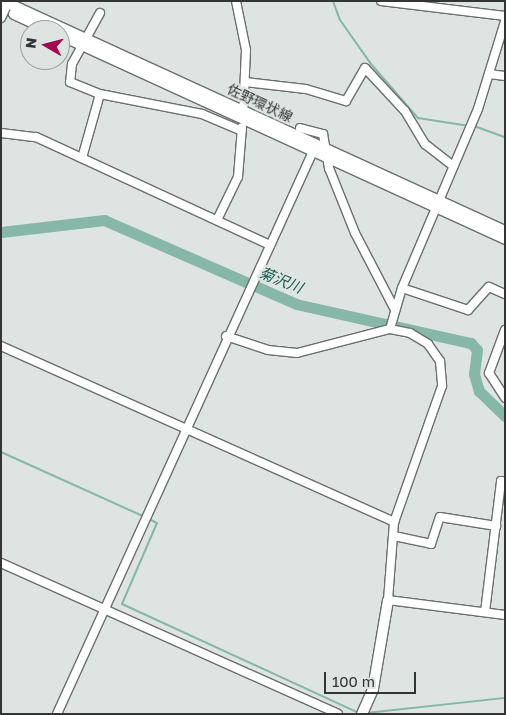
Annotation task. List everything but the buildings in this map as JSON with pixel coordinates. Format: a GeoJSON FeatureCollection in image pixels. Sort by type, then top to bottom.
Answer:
{"type":"FeatureCollection","features":[{"type":"Feature","properties":{"kind":"main road","name":"佐野環状線"},"geometry":{"type":"LineString","coordinates":[[4,8],[29,20]]}},
{"type":"Feature","properties":{"kind":"main road","name":"佐野環状線"},"geometry":{"type":"LineString","coordinates":[[4,8],[86,43],[328,154],[436,204],[505,239]]}},
{"type":"Feature","properties":{"kind":"main road","name":"佐野環状線"},"geometry":{"type":"LineString","coordinates":[[70,38],[86,43]]}},
{"type":"Feature","properties":{"kind":"main road","name":"佐野環状線"},"geometry":{"type":"LineString","coordinates":[[436,204],[505,231]]}},
{"type":"Feature","properties":{"kind":"main road"},"geometry":{"type":"LineString","coordinates":[[362,714],[373,689],[388,600]]}},
{"type":"Feature","properties":{"kind":"street"},"geometry":{"type":"LineString","coordinates":[[217,220],[238,176],[242,130],[246,50],[236,1]]}},
{"type":"Feature","properties":{"kind":"street"},"geometry":{"type":"LineString","coordinates":[[381,1],[505,16]]}},
{"type":"Feature","properties":{"kind":"street"},"geometry":{"type":"LineString","coordinates":[[100,13],[70,82],[100,94],[202,114],[242,130]]}},
{"type":"Feature","properties":{"kind":"street"},"geometry":{"type":"LineString","coordinates":[[390,329],[402,288],[489,74],[505,22]]}},
{"type":"Feature","properties":{"kind":"street"},"geometry":{"type":"LineString","coordinates":[[245,82],[296,87],[346,101],[365,68],[405,111],[425,144],[453,166]]}},
{"type":"Feature","properties":{"kind":"street"},"geometry":{"type":"LineString","coordinates":[[489,74],[505,76]]}},
{"type":"Feature","properties":{"kind":"street"},"geometry":{"type":"LineString","coordinates":[[82,158],[100,94]]}},
{"type":"Feature","properties":{"kind":"street"},"geometry":{"type":"LineString","coordinates":[[300,128],[321,130],[364,254],[395,310]]}},
{"type":"Feature","properties":{"kind":"street"},"geometry":{"type":"LineString","coordinates":[[1,133],[36,137],[270,245]]}},
{"type":"Feature","properties":{"kind":"street"},"geometry":{"type":"LineString","coordinates":[[57,714],[105,611],[226,336],[314,148]]}},
{"type":"Feature","properties":{"kind":"street"},"geometry":{"type":"LineString","coordinates":[[402,288],[468,310],[489,287],[505,294]]}},
{"type":"Feature","properties":{"kind":"street"},"geometry":{"type":"LineString","coordinates":[[226,336],[297,353],[390,329],[410,333],[428,344],[443,375],[394,522],[388,600],[505,615]]}},
{"type":"Feature","properties":{"kind":"street"},"geometry":{"type":"LineString","coordinates":[[505,330],[501,350],[489,372],[505,398]]}},
{"type":"Feature","properties":{"kind":"street"},"geometry":{"type":"LineString","coordinates":[[1,346],[394,522]]}},
{"type":"Feature","properties":{"kind":"street"},"geometry":{"type":"LineString","coordinates":[[485,612],[501,481],[505,482]]}},
{"type":"Feature","properties":{"kind":"street"},"geometry":{"type":"LineString","coordinates":[[394,536],[431,544],[440,517],[496,526]]}},
{"type":"Feature","properties":{"kind":"street"},"geometry":{"type":"LineString","coordinates":[[1,563],[338,714]]}},
{"type":"Feature","properties":{"kind":"waterway"},"geometry":{"type":"LineString","coordinates":[[333,1],[340,20],[371,64],[418,118],[469,126]]}},
{"type":"Feature","properties":{"kind":"waterway"},"geometry":{"type":"LineString","coordinates":[[474,126],[505,137]]}},
{"type":"Feature","properties":{"kind":"waterway","name":"菊沢川"},"geometry":{"type":"LineString","coordinates":[[1,232],[104,220],[296,304],[471,343],[477,350],[474,374],[479,391],[505,416]]}},
{"type":"Feature","properties":{"kind":"waterway"},"geometry":{"type":"LineString","coordinates":[[1,452],[145,517]]}},
{"type":"Feature","properties":{"kind":"waterway"},"geometry":{"type":"LineString","coordinates":[[149,519],[157,523],[122,604],[359,713]]}},
{"type":"Feature","properties":{"kind":"waterway"},"geometry":{"type":"LineString","coordinates":[[366,713],[505,698]]}}]}
